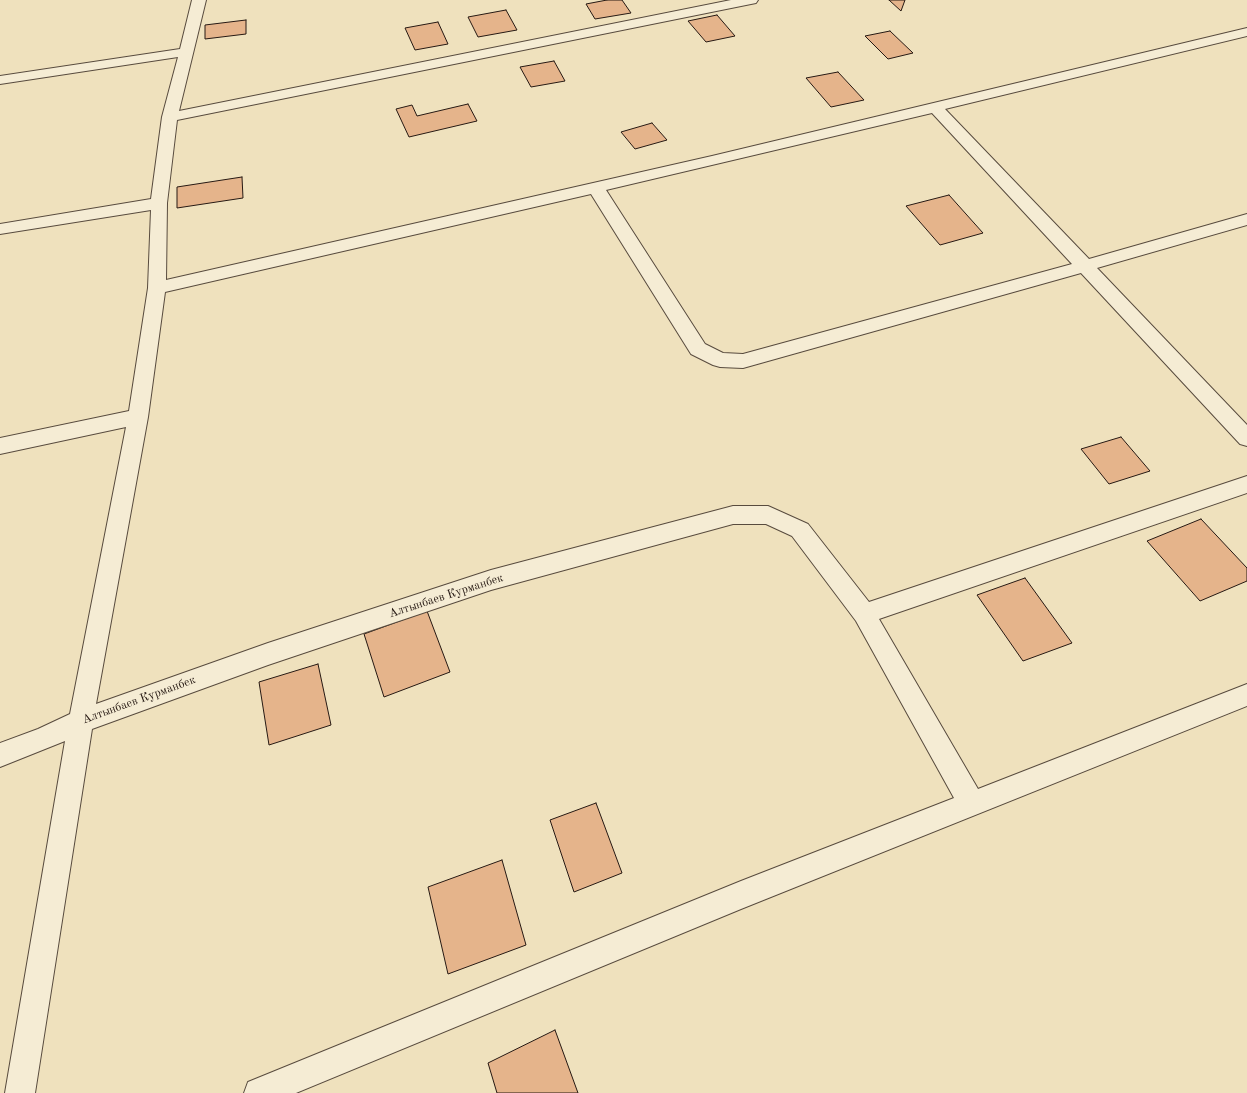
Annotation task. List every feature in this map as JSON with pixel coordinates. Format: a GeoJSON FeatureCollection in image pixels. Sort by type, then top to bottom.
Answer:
{"type":"FeatureCollection","features":[{"type":"Feature","properties":{"kind":"street"},"geometry":{"type":"LineString","coordinates":[[20,1093],[81,720],[138,417],[157,288],[158,203],[170,117],[199,0]]}},
{"type":"Feature","properties":{"kind":"street"},"geometry":{"type":"LineString","coordinates":[[170,117],[751,0]]}},
{"type":"Feature","properties":{"kind":"street"},"geometry":{"type":"LineString","coordinates":[[157,288],[596,188],[1247,32]]}},
{"type":"Feature","properties":{"kind":"street"},"geometry":{"type":"LineString","coordinates":[[0,80],[185,52]]}},
{"type":"Feature","properties":{"kind":"street"},"geometry":{"type":"LineString","coordinates":[[936,107],[1247,438]]}},
{"type":"Feature","properties":{"kind":"street"},"geometry":{"type":"LineString","coordinates":[[596,188],[698,349],[720,360],[743,361],[1085,266],[1247,219]]}},
{"type":"Feature","properties":{"kind":"street"},"geometry":{"type":"LineString","coordinates":[[0,229],[158,203]]}},
{"type":"Feature","properties":{"kind":"street"},"geometry":{"type":"LineString","coordinates":[[0,446],[138,417]]}},
{"type":"Feature","properties":{"kind":"street"},"geometry":{"type":"LineString","coordinates":[[864,614],[1247,484]]}},
{"type":"Feature","properties":{"kind":"street","name":"Алтынбаев Курманбек"},"geometry":{"type":"LineString","coordinates":[[0,755],[45,738],[81,720],[268,654],[490,580],[733,516],[768,515],[800,530],[864,614],[972,804]]}},
{"type":"Feature","properties":{"kind":"street"},"geometry":{"type":"LineString","coordinates":[[259,1093],[740,895],[1247,695]]}},
{"type":"Feature","properties":{"kind":"building"},"geometry":{"type":"Polygon","coordinates":[[[607,0],[622,0],[631,13],[595,19],[586,4],[607,0]]]}},
{"type":"Feature","properties":{"kind":"building"},"geometry":{"type":"Polygon","coordinates":[[[889,0],[905,0],[901,11],[889,0]]]}},
{"type":"Feature","properties":{"kind":"building"},"geometry":{"type":"Polygon","coordinates":[[[506,10],[517,30],[478,37],[468,17],[506,10]]]}},
{"type":"Feature","properties":{"kind":"building"},"geometry":{"type":"Polygon","coordinates":[[[717,15],[735,36],[706,42],[688,21],[717,15]]]}},
{"type":"Feature","properties":{"kind":"building"},"geometry":{"type":"Polygon","coordinates":[[[246,20],[246,34],[205,39],[205,25],[246,20]]]}},
{"type":"Feature","properties":{"kind":"building"},"geometry":{"type":"Polygon","coordinates":[[[438,22],[448,44],[415,50],[405,28],[438,22]]]}},
{"type":"Feature","properties":{"kind":"building"},"geometry":{"type":"Polygon","coordinates":[[[890,31],[913,53],[888,59],[865,36],[890,31]]]}},
{"type":"Feature","properties":{"kind":"building"},"geometry":{"type":"Polygon","coordinates":[[[554,61],[565,81],[531,87],[520,67],[554,61]]]}},
{"type":"Feature","properties":{"kind":"building"},"geometry":{"type":"Polygon","coordinates":[[[838,72],[864,100],[831,107],[806,78],[838,72]]]}},
{"type":"Feature","properties":{"kind":"building"},"geometry":{"type":"Polygon","coordinates":[[[468,104],[477,121],[409,137],[396,109],[412,105],[417,116],[468,104]]]}},
{"type":"Feature","properties":{"kind":"building"},"geometry":{"type":"Polygon","coordinates":[[[652,123],[667,140],[635,149],[621,132],[652,123]]]}},
{"type":"Feature","properties":{"kind":"building"},"geometry":{"type":"Polygon","coordinates":[[[242,177],[243,198],[177,208],[177,187],[242,177]]]}},
{"type":"Feature","properties":{"kind":"building"},"geometry":{"type":"Polygon","coordinates":[[[949,195],[983,233],[940,245],[906,206],[949,195]]]}},
{"type":"Feature","properties":{"kind":"building"},"geometry":{"type":"Polygon","coordinates":[[[1121,437],[1150,471],[1109,484],[1081,449],[1121,437]]]}},
{"type":"Feature","properties":{"kind":"building"},"geometry":{"type":"Polygon","coordinates":[[[1201,519],[1247,568],[1247,581],[1200,601],[1147,541],[1201,519]]]}},
{"type":"Feature","properties":{"kind":"building"},"geometry":{"type":"Polygon","coordinates":[[[1025,578],[1072,643],[1023,661],[977,595],[1025,578]]]}},
{"type":"Feature","properties":{"kind":"building"},"geometry":{"type":"Polygon","coordinates":[[[427,611],[450,672],[384,697],[364,634],[427,611]]]}},
{"type":"Feature","properties":{"kind":"building"},"geometry":{"type":"Polygon","coordinates":[[[318,664],[331,725],[269,745],[259,682],[318,664]]]}},
{"type":"Feature","properties":{"kind":"building"},"geometry":{"type":"Polygon","coordinates":[[[596,803],[622,873],[574,892],[550,820],[596,803]]]}},
{"type":"Feature","properties":{"kind":"building"},"geometry":{"type":"Polygon","coordinates":[[[502,860],[526,945],[448,974],[428,887],[502,860]]]}},
{"type":"Feature","properties":{"kind":"building"},"geometry":{"type":"Polygon","coordinates":[[[555,1030],[578,1093],[497,1093],[488,1063],[555,1030]]]}}]}
